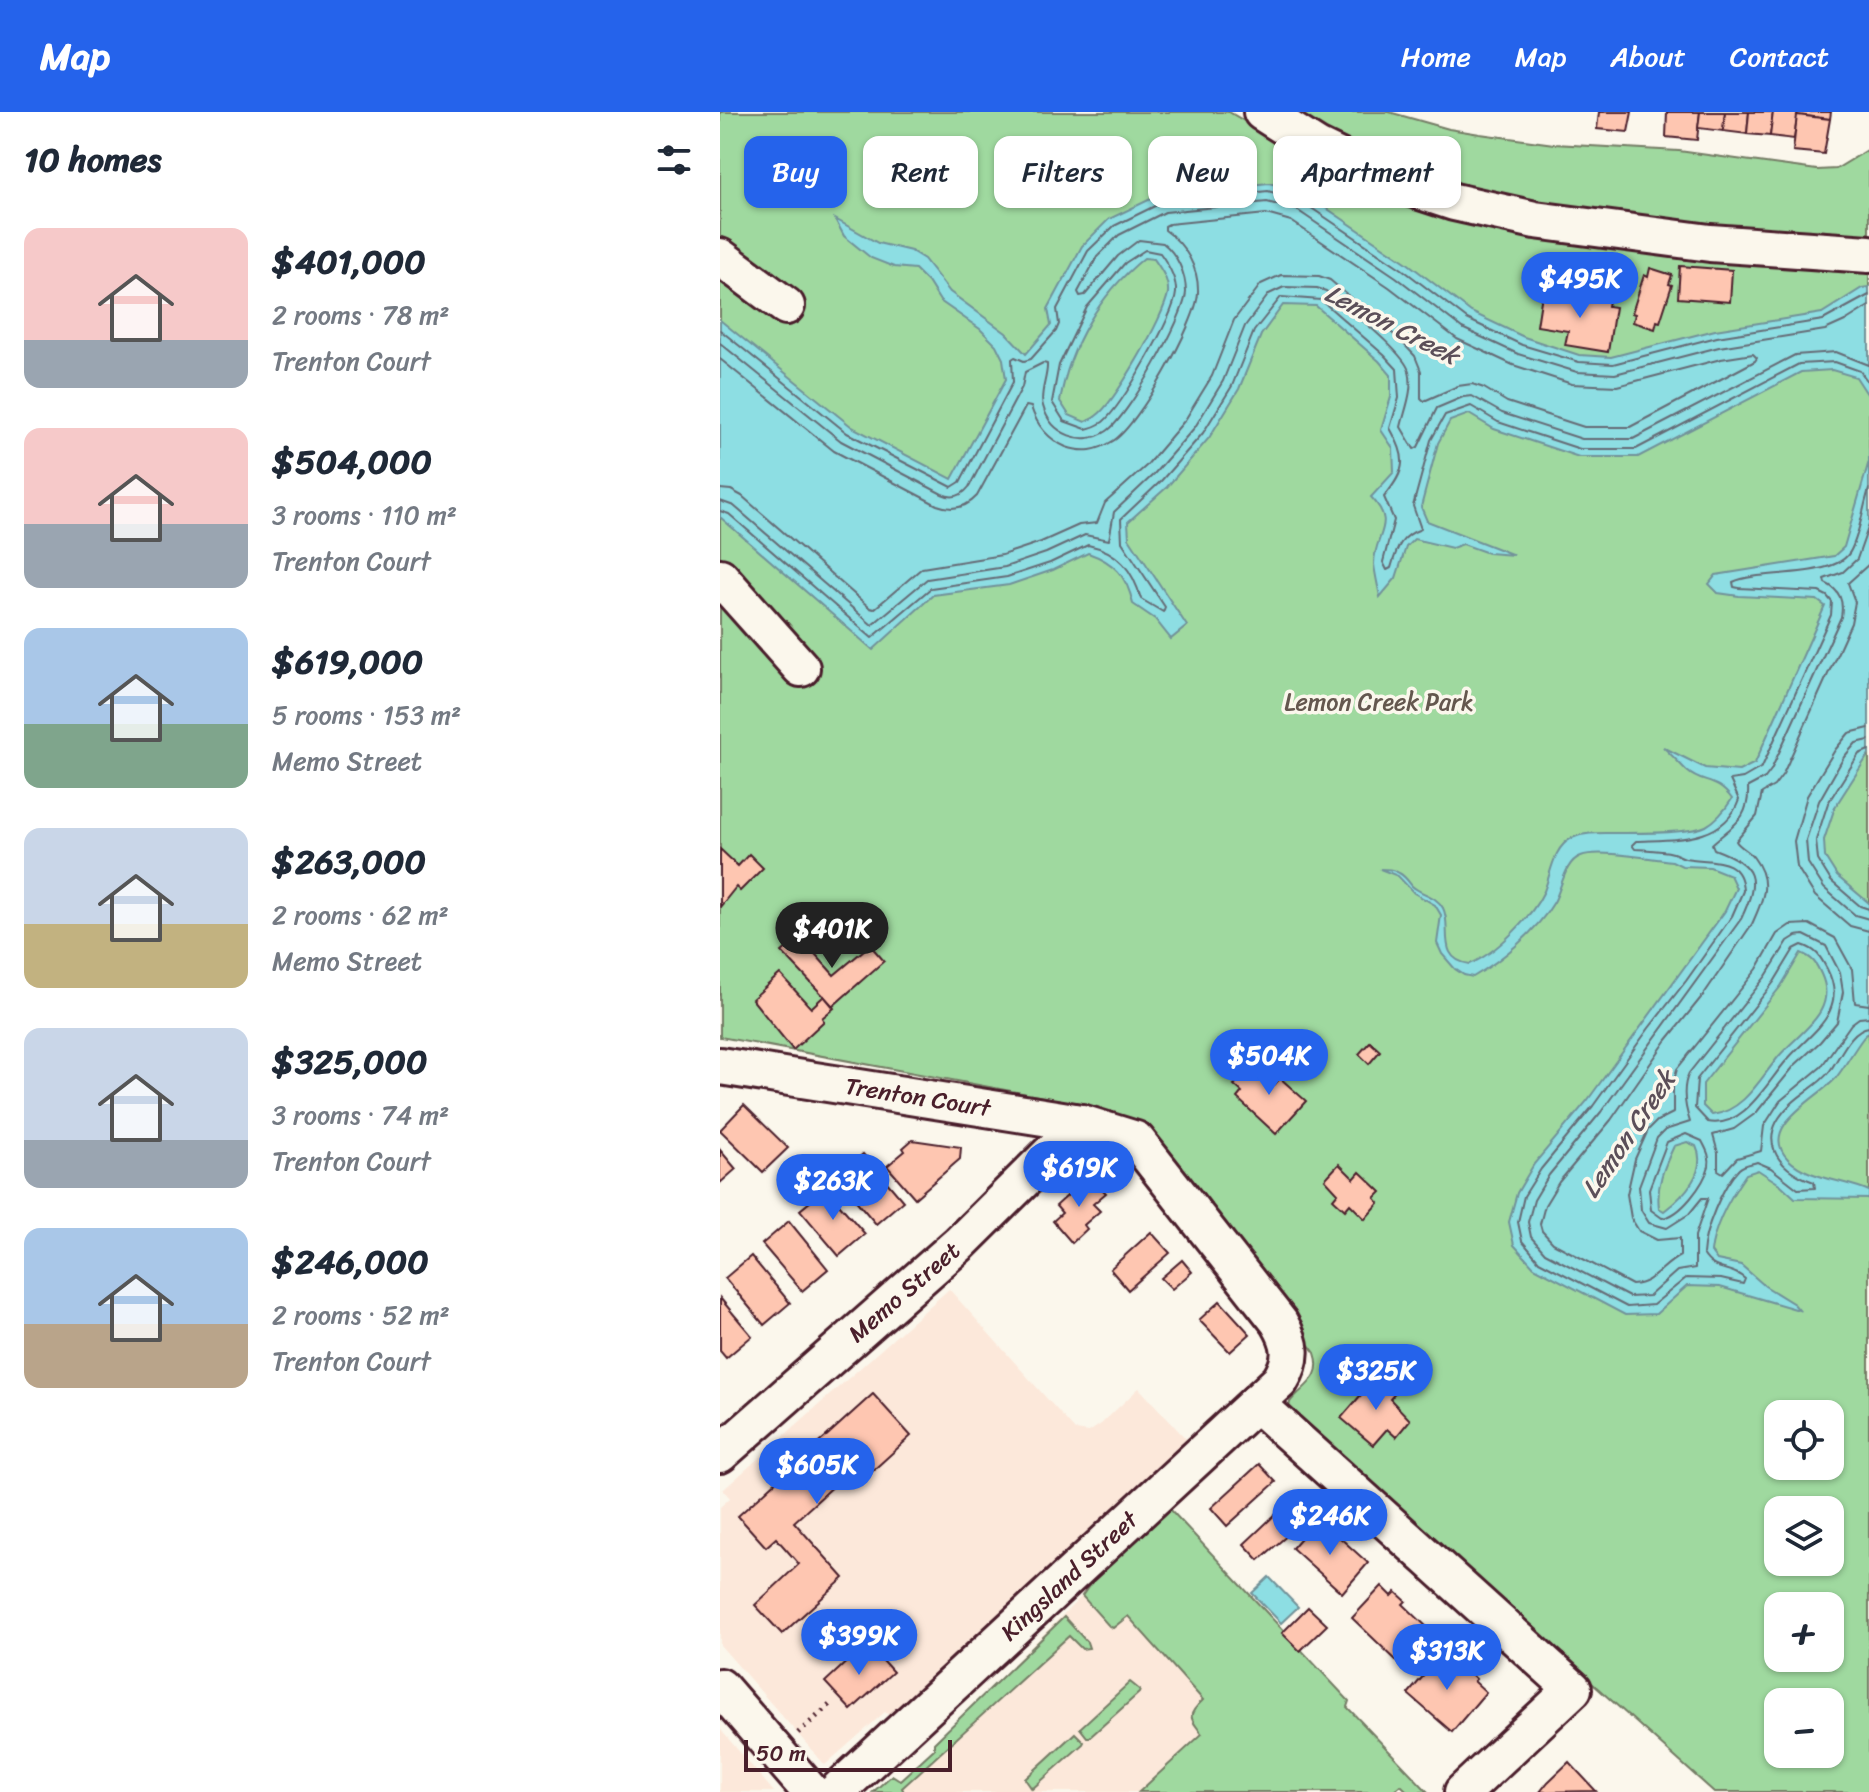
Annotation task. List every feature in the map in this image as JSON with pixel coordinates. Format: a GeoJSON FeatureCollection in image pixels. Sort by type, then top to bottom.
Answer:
{"type":"FeatureCollection","features":[{"type":"Feature","properties":{"kind":"street"},"geometry":{"type":"LineString","coordinates":[[1262,112],[1317,147],[1381,178],[1454,202],[1535,220],[1678,239],[1869,254]]}},
{"type":"Feature","properties":{"kind":"street"},"geometry":{"type":"LineString","coordinates":[[720,257],[786,306]]}},
{"type":"Feature","properties":{"kind":"street"},"geometry":{"type":"LineString","coordinates":[[720,577],[801,668]]}},
{"type":"Feature","properties":{"kind":"street","name":"Trenton Court"},"geometry":{"type":"LineString","coordinates":[[720,1066],[1081,1123],[1136,1140],[1279,1322],[1292,1353]]}},
{"type":"Feature","properties":{"kind":"street","name":"Memo Street"},"geometry":{"type":"LineString","coordinates":[[720,1454],[960,1243],[1081,1123]]}},
{"type":"Feature","properties":{"kind":"street","name":"Kingsland Street"},"geometry":{"type":"LineString","coordinates":[[836,1792],[1280,1381],[1292,1353]]}},
{"type":"Feature","properties":{"kind":"street"},"geometry":{"type":"LineString","coordinates":[[1256,1403],[1573,1689],[1463,1792]]}},
{"type":"Feature","properties":{"kind":"street"},"geometry":{"type":"LineString","coordinates":[[720,1687],[811,1792]]}},
{"type":"Feature","properties":{"kind":"path"},"geometry":{"type":"LineString","coordinates":[[794,1737],[833,1702]]}},
{"type":"Feature","properties":{"kind":"shaded area"},"geometry":{"type":"Polygon","coordinates":[[[949,1289],[1075,1430],[1089,1432],[1139,1388],[1188,1441],[890,1716],[885,1712],[825,1765],[720,1645],[720,1507],[730,1498],[723,1490],[949,1289]]]}},
{"type":"Feature","properties":{"kind":"shaded area"},"geometry":{"type":"Polygon","coordinates":[[[1082,1596],[1111,1627],[1128,1616],[1203,1700],[1191,1716],[1192,1722],[1203,1734],[1139,1792],[873,1792],[892,1775],[900,1780],[934,1749],[934,1743],[1082,1596]]]}},
{"type":"Feature","properties":{"kind":"shaded area"},"geometry":{"type":"Polygon","coordinates":[[[720,1729],[774,1792],[720,1792],[720,1729]]]}},
{"type":"Feature","properties":{"kind":"green space","name":"Lemon Creek Park"},"geometry":{"type":"Polygon","coordinates":[[[720,112],[1229,112],[1273,138],[1273,208],[1419,208],[1468,222],[1869,271],[1869,1792],[1714,1792],[1296,1419],[1289,1407],[1290,1402],[1315,1375],[1315,1353],[1161,1149],[1133,1123],[1097,1107],[720,1037],[720,112]]]}},
{"type":"Feature","properties":{"kind":"green space"},"geometry":{"type":"Polygon","coordinates":[[[1288,112],[1389,112],[1449,129],[1480,134],[1554,144],[1679,151],[1817,170],[1836,169],[1869,149],[1869,243],[1544,207],[1461,186],[1461,136],[1328,136],[1288,112]]]}},
{"type":"Feature","properties":{"kind":"green space"},"geometry":{"type":"Polygon","coordinates":[[[1169,1508],[1349,1701],[1347,1707],[1428,1792],[1408,1792],[1401,1785],[1393,1792],[1139,1792],[1202,1734],[1192,1714],[1203,1700],[1128,1616],[1113,1628],[1082,1596],[1095,1577],[1169,1508]]]}},
{"type":"Feature","properties":{"kind":"green space"},"geometry":{"type":"Polygon","coordinates":[[[1064,1617],[1089,1648],[1082,1649],[1069,1636],[902,1788],[904,1792],[873,1792],[892,1775],[900,1780],[934,1749],[934,1743],[1064,1617]]]}},
{"type":"Feature","properties":{"kind":"green space"},"geometry":{"type":"Polygon","coordinates":[[[1130,1682],[1140,1690],[1139,1693],[1087,1737],[1080,1728],[1130,1682]]]}},
{"type":"Feature","properties":{"kind":"green space"},"geometry":{"type":"Polygon","coordinates":[[[1075,1733],[1083,1744],[1032,1789],[1025,1779],[1075,1733]]]}},
{"type":"Feature","properties":{"kind":"water","name":"Lemon Creek"},"geometry":{"type":"Polygon","coordinates":[[[1257,184],[1273,184],[1273,208],[1326,208],[1406,262],[1471,312],[1524,337],[1579,355],[1611,357],[1715,330],[1822,313],[1862,288],[1869,287],[1869,397],[1856,377],[1832,370],[1801,372],[1638,457],[1579,457],[1494,429],[1469,414],[1450,421],[1438,443],[1421,507],[1427,521],[1514,555],[1488,553],[1463,544],[1452,548],[1414,539],[1406,547],[1396,578],[1380,597],[1374,564],[1384,523],[1379,507],[1371,497],[1394,472],[1393,448],[1381,430],[1391,397],[1391,375],[1316,306],[1283,305],[1261,335],[1239,389],[1209,438],[1167,487],[1128,522],[1129,538],[1187,626],[1171,639],[1155,619],[1133,604],[1127,585],[1118,571],[1088,553],[1053,570],[1009,585],[933,595],[873,650],[720,517],[720,320],[852,427],[952,479],[1006,379],[1003,359],[996,345],[980,329],[940,301],[915,269],[894,267],[871,258],[844,236],[835,219],[878,243],[911,251],[924,259],[950,292],[1006,333],[1026,354],[1051,325],[1048,309],[1082,246],[1109,219],[1148,200],[1148,208],[1257,208],[1257,184]],[[1144,258],[1113,288],[1089,322],[1071,360],[1060,401],[1069,415],[1085,422],[1096,416],[1126,378],[1165,304],[1168,288],[1154,259],[1144,258]]]}},
{"type":"Feature","properties":{"kind":"water","name":"Lemon Creek"},"geometry":{"type":"Polygon","coordinates":[[[1869,461],[1869,754],[1835,807],[1824,840],[1825,857],[1837,876],[1869,903],[1869,1032],[1835,1079],[1785,1125],[1780,1136],[1780,1147],[1796,1166],[1869,1191],[1869,1199],[1795,1198],[1758,1170],[1746,1174],[1715,1231],[1711,1252],[1717,1260],[1741,1265],[1799,1310],[1720,1287],[1687,1286],[1656,1314],[1625,1315],[1534,1267],[1514,1245],[1509,1222],[1517,1193],[1534,1164],[1587,1101],[1725,911],[1736,888],[1730,875],[1710,867],[1682,866],[1672,861],[1600,854],[1581,856],[1567,870],[1554,902],[1538,924],[1496,962],[1473,977],[1455,969],[1442,954],[1437,943],[1441,915],[1435,905],[1414,893],[1398,876],[1380,869],[1397,872],[1440,904],[1446,916],[1447,941],[1452,956],[1470,964],[1502,943],[1531,912],[1544,891],[1557,854],[1572,838],[1593,833],[1699,829],[1710,824],[1732,799],[1720,787],[1687,771],[1663,747],[1705,768],[1739,771],[1755,763],[1825,606],[1817,600],[1718,593],[1709,584],[1716,575],[1834,556],[1844,547],[1869,461]],[[1801,953],[1781,986],[1703,1084],[1703,1106],[1712,1115],[1742,1101],[1821,1010],[1825,987],[1821,974],[1814,961],[1801,953]],[[1687,1142],[1674,1146],[1664,1169],[1658,1200],[1659,1208],[1664,1211],[1686,1190],[1699,1165],[1696,1146],[1687,1142]]]}},
{"type":"Feature","properties":{"kind":"water"},"geometry":{"type":"Polygon","coordinates":[[[1269,1577],[1298,1607],[1281,1623],[1252,1593],[1269,1577]]]}},
{"type":"Feature","properties":{"kind":"building"},"geometry":{"type":"Polygon","coordinates":[[[1599,112],[1632,112],[1628,132],[1597,129],[1599,112]]]}},
{"type":"Feature","properties":{"kind":"building"},"geometry":{"type":"Polygon","coordinates":[[[1667,112],[1700,112],[1697,140],[1666,137],[1667,112]]]}},
{"type":"Feature","properties":{"kind":"building"},"geometry":{"type":"Polygon","coordinates":[[[1700,112],[1725,112],[1723,131],[1698,128],[1700,112]]]}},
{"type":"Feature","properties":{"kind":"building"},"geometry":{"type":"Polygon","coordinates":[[[1725,112],[1749,112],[1747,134],[1723,131],[1725,112]]]}},
{"type":"Feature","properties":{"kind":"building"},"geometry":{"type":"Polygon","coordinates":[[[1749,112],[1773,112],[1770,136],[1747,134],[1749,112]]]}},
{"type":"Feature","properties":{"kind":"building"},"geometry":{"type":"Polygon","coordinates":[[[1773,112],[1798,112],[1794,139],[1770,136],[1773,112]]]}},
{"type":"Feature","properties":{"kind":"building"},"geometry":{"type":"Polygon","coordinates":[[[1798,112],[1831,112],[1830,119],[1797,115],[1798,112]]]}},
{"type":"Feature","properties":{"kind":"building"},"geometry":{"type":"Polygon","coordinates":[[[1797,115],[1830,119],[1824,154],[1793,151],[1797,115]]]}},
{"type":"Feature","properties":{"kind":"building"},"geometry":{"type":"Polygon","coordinates":[[[1680,266],[1732,270],[1730,302],[1678,298],[1680,266]]]}},
{"type":"Feature","properties":{"kind":"building"},"geometry":{"type":"Polygon","coordinates":[[[1650,268],[1672,275],[1669,284],[1672,285],[1655,329],[1633,322],[1635,314],[1632,313],[1644,275],[1648,277],[1650,268]]]}},
{"type":"Feature","properties":{"kind":"building"},"geometry":{"type":"Polygon","coordinates":[[[1590,292],[1610,295],[1608,306],[1615,307],[1608,352],[1565,345],[1568,331],[1537,326],[1542,294],[1588,302],[1590,292]]]}},
{"type":"Feature","properties":{"kind":"building"},"geometry":{"type":"Polygon","coordinates":[[[720,849],[738,866],[749,854],[763,868],[740,891],[736,887],[720,907],[720,849]]]}},
{"type":"Feature","properties":{"kind":"building"},"geometry":{"type":"Polygon","coordinates":[[[800,937],[834,975],[870,945],[884,961],[833,1006],[782,952],[800,937]]]}},
{"type":"Feature","properties":{"kind":"building"},"geometry":{"type":"Polygon","coordinates":[[[780,974],[811,1008],[824,996],[834,1008],[793,1050],[752,999],[780,974]]]}},
{"type":"Feature","properties":{"kind":"building"},"geometry":{"type":"Polygon","coordinates":[[[1370,1042],[1380,1051],[1369,1064],[1359,1054],[1370,1042]]]}},
{"type":"Feature","properties":{"kind":"building"},"geometry":{"type":"Polygon","coordinates":[[[1254,1064],[1262,1071],[1267,1065],[1277,1074],[1271,1080],[1275,1084],[1280,1078],[1306,1101],[1276,1134],[1237,1098],[1242,1092],[1234,1085],[1254,1064]]]}},
{"type":"Feature","properties":{"kind":"building"},"geometry":{"type":"Polygon","coordinates":[[[744,1105],[788,1148],[763,1172],[720,1130],[744,1105]]]}},
{"type":"Feature","properties":{"kind":"building"},"geometry":{"type":"Polygon","coordinates":[[[912,1140],[961,1147],[960,1159],[915,1198],[887,1166],[905,1151],[903,1148],[912,1140]]]}},
{"type":"Feature","properties":{"kind":"building"},"geometry":{"type":"Polygon","coordinates":[[[720,1150],[736,1169],[720,1183],[720,1150]]]}},
{"type":"Feature","properties":{"kind":"building"},"geometry":{"type":"Polygon","coordinates":[[[863,1154],[903,1201],[876,1224],[836,1177],[863,1154]]]}},
{"type":"Feature","properties":{"kind":"building"},"geometry":{"type":"Polygon","coordinates":[[[1339,1164],[1354,1179],[1360,1172],[1381,1192],[1375,1198],[1379,1203],[1365,1219],[1350,1204],[1345,1210],[1333,1199],[1338,1193],[1325,1179],[1339,1164]]]}},
{"type":"Feature","properties":{"kind":"building"},"geometry":{"type":"Polygon","coordinates":[[[1089,1176],[1106,1193],[1093,1204],[1100,1211],[1084,1225],[1087,1229],[1072,1243],[1053,1221],[1062,1213],[1056,1206],[1089,1176]]]}},
{"type":"Feature","properties":{"kind":"building"},"geometry":{"type":"Polygon","coordinates":[[[826,1189],[865,1234],[839,1256],[800,1210],[826,1189]]]}},
{"type":"Feature","properties":{"kind":"building"},"geometry":{"type":"Polygon","coordinates":[[[789,1221],[828,1269],[802,1291],[762,1244],[789,1221]]]}},
{"type":"Feature","properties":{"kind":"building"},"geometry":{"type":"Polygon","coordinates":[[[1151,1232],[1170,1253],[1128,1290],[1110,1269],[1151,1232]]]}},
{"type":"Feature","properties":{"kind":"building"},"geometry":{"type":"Polygon","coordinates":[[[751,1256],[790,1303],[764,1325],[725,1278],[751,1256]]]}},
{"type":"Feature","properties":{"kind":"building"},"geometry":{"type":"Polygon","coordinates":[[[1182,1260],[1192,1272],[1172,1289],[1161,1278],[1182,1260]]]}},
{"type":"Feature","properties":{"kind":"building"},"geometry":{"type":"Polygon","coordinates":[[[720,1298],[752,1336],[726,1358],[720,1351],[720,1298]]]}},
{"type":"Feature","properties":{"kind":"building"},"geometry":{"type":"Polygon","coordinates":[[[1220,1301],[1250,1334],[1230,1352],[1199,1320],[1220,1301]]]}},
{"type":"Feature","properties":{"kind":"building"},"geometry":{"type":"Polygon","coordinates":[[[1380,1373],[1399,1389],[1390,1399],[1410,1420],[1396,1437],[1387,1429],[1373,1445],[1341,1418],[1380,1373]]]}},
{"type":"Feature","properties":{"kind":"building"},"geometry":{"type":"Polygon","coordinates":[[[873,1394],[911,1436],[868,1475],[858,1464],[794,1522],[844,1578],[782,1634],[755,1605],[799,1564],[776,1538],[766,1547],[738,1516],[873,1394]]]}},
{"type":"Feature","properties":{"kind":"building"},"geometry":{"type":"Polygon","coordinates":[[[1259,1464],[1276,1482],[1227,1526],[1211,1508],[1259,1464]]]}},
{"type":"Feature","properties":{"kind":"building"},"geometry":{"type":"Polygon","coordinates":[[[1296,1495],[1312,1514],[1259,1560],[1244,1544],[1296,1495]]]}},
{"type":"Feature","properties":{"kind":"building"},"geometry":{"type":"Polygon","coordinates":[[[1314,1523],[1334,1541],[1338,1536],[1368,1563],[1342,1593],[1292,1548],[1314,1523]]]}},
{"type":"Feature","properties":{"kind":"building"},"geometry":{"type":"Polygon","coordinates":[[[1382,1586],[1392,1596],[1396,1592],[1406,1601],[1403,1604],[1430,1630],[1399,1663],[1352,1618],[1382,1586]]]}},
{"type":"Feature","properties":{"kind":"building"},"geometry":{"type":"Polygon","coordinates":[[[1308,1607],[1327,1625],[1300,1651],[1282,1633],[1308,1607]]]}},
{"type":"Feature","properties":{"kind":"building"},"geometry":{"type":"Polygon","coordinates":[[[867,1643],[893,1672],[851,1710],[825,1682],[867,1643]]]}},
{"type":"Feature","properties":{"kind":"building"},"geometry":{"type":"Polygon","coordinates":[[[1443,1653],[1469,1672],[1486,1692],[1452,1732],[1408,1694],[1426,1673],[1422,1671],[1443,1653]]]}},
{"type":"Feature","properties":{"kind":"building"},"geometry":{"type":"Polygon","coordinates":[[[1569,1762],[1596,1791],[1540,1792],[1548,1782],[1569,1762]]]}}]}
